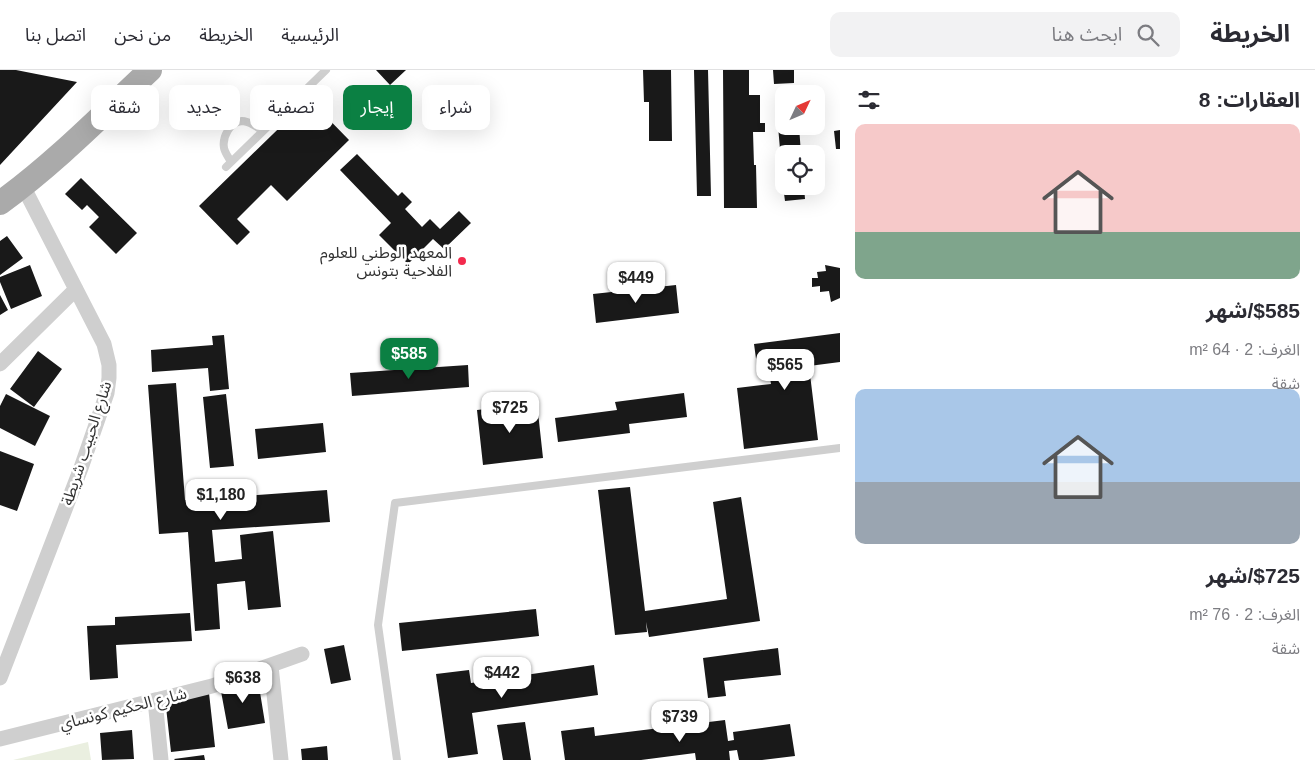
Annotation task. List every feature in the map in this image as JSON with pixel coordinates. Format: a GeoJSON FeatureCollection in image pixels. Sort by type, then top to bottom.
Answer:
{"type":"FeatureCollection","features":[{"type":"Feature","properties":{"kind":"main road"},"geometry":{"type":"LineString","coordinates":[[0,203],[23,186],[150,70]]}},
{"type":"Feature","properties":{"kind":"street","name":"شارع الحبيب شريطة"},"geometry":{"type":"LineString","coordinates":[[0,678],[81,468],[108,385],[109,365],[104,344],[23,186]]}},
{"type":"Feature","properties":{"kind":"street"},"geometry":{"type":"LineString","coordinates":[[0,364],[76,289]]}},
{"type":"Feature","properties":{"kind":"street","name":"شارع الحكيم كونساي"},"geometry":{"type":"LineString","coordinates":[[0,739],[212,686],[302,654]]}},
{"type":"Feature","properties":{"kind":"street"},"geometry":{"type":"LineString","coordinates":[[271,666],[280,760]]}},
{"type":"Feature","properties":{"kind":"street"},"geometry":{"type":"LineString","coordinates":[[155,700],[161,760]]}},
{"type":"Feature","properties":{"kind":"lane"},"geometry":{"type":"LineString","coordinates":[[263,131],[252,123],[241,121],[231,125],[225,136],[224,147],[228,165],[326,70]]}},
{"type":"Feature","properties":{"kind":"lane"},"geometry":{"type":"LineString","coordinates":[[396,760],[378,625],[395,503],[840,448]]}},
{"type":"Feature","properties":{"kind":"shaded area"},"geometry":{"type":"Polygon","coordinates":[[[88,742],[91,760],[13,760],[88,742]]]}},
{"type":"Feature","properties":{"kind":"building"},"geometry":{"type":"Polygon","coordinates":[[[0,70],[16,70],[77,82],[0,165],[0,70]]]}},
{"type":"Feature","properties":{"kind":"building"},"geometry":{"type":"Polygon","coordinates":[[[376,70],[406,70],[390,85],[376,70]]]}},
{"type":"Feature","properties":{"kind":"building"},"geometry":{"type":"Polygon","coordinates":[[[643,70],[671,70],[672,141],[649,141],[649,102],[644,102],[643,70]]]}},
{"type":"Feature","properties":{"kind":"building"},"geometry":{"type":"Polygon","coordinates":[[[694,70],[708,70],[711,196],[697,196],[694,70]]]}},
{"type":"Feature","properties":{"kind":"building"},"geometry":{"type":"Polygon","coordinates":[[[723,70],[749,70],[749,95],[760,95],[760,123],[765,123],[765,132],[753,132],[757,208],[724,208],[723,70]]]}},
{"type":"Feature","properties":{"kind":"building"},"geometry":{"type":"Polygon","coordinates":[[[773,70],[794,70],[794,83],[774,84],[773,70]]]}},
{"type":"Feature","properties":{"kind":"building"},"geometry":{"type":"Polygon","coordinates":[[[333,124],[349,140],[287,201],[271,185],[237,219],[250,232],[237,245],[199,206],[277,130],[333,130],[333,124]]]}},
{"type":"Feature","properties":{"kind":"building"},"geometry":{"type":"Polygon","coordinates":[[[840,130],[840,149],[836,149],[834,131],[840,130]]]}},
{"type":"Feature","properties":{"kind":"building"},"geometry":{"type":"Polygon","coordinates":[[[779,135],[800,135],[800,145],[780,145],[779,135]]]}},
{"type":"Feature","properties":{"kind":"building"},"geometry":{"type":"Polygon","coordinates":[[[357,154],[398,196],[402,192],[412,202],[405,209],[422,227],[430,219],[440,229],[459,211],[471,223],[444,249],[433,239],[408,264],[379,235],[391,223],[340,170],[357,154]]]}},
{"type":"Feature","properties":{"kind":"building"},"geometry":{"type":"Polygon","coordinates":[[[81,178],[137,233],[116,254],[89,227],[99,217],[87,205],[82,210],[65,194],[81,178]]]}},
{"type":"Feature","properties":{"kind":"building"},"geometry":{"type":"Polygon","coordinates":[[[784,195],[805,195],[805,199],[785,201],[784,195]]]}},
{"type":"Feature","properties":{"kind":"building"},"geometry":{"type":"Polygon","coordinates":[[[7,236],[23,258],[0,275],[0,241],[7,236]]]}},
{"type":"Feature","properties":{"kind":"building"},"geometry":{"type":"Polygon","coordinates":[[[30,265],[42,296],[11,309],[0,282],[0,277],[30,265]]]}},
{"type":"Feature","properties":{"kind":"building"},"geometry":{"type":"Polygon","coordinates":[[[825,265],[840,268],[840,298],[831,302],[829,291],[820,292],[820,286],[812,287],[812,278],[818,278],[817,272],[826,271],[825,265]]]}},
{"type":"Feature","properties":{"kind":"building"},"geometry":{"type":"Polygon","coordinates":[[[676,285],[679,313],[596,323],[593,294],[676,285]]]}},
{"type":"Feature","properties":{"kind":"building"},"geometry":{"type":"Polygon","coordinates":[[[0,295],[8,310],[0,315],[0,295]]]}},
{"type":"Feature","properties":{"kind":"building"},"geometry":{"type":"Polygon","coordinates":[[[840,333],[840,362],[809,366],[818,440],[744,449],[737,388],[771,384],[769,371],[758,373],[754,344],[840,333]]]}},
{"type":"Feature","properties":{"kind":"building"},"geometry":{"type":"Polygon","coordinates":[[[224,335],[229,389],[210,391],[208,368],[152,372],[151,350],[213,345],[212,336],[224,335]]]}},
{"type":"Feature","properties":{"kind":"building"},"geometry":{"type":"Polygon","coordinates":[[[38,351],[62,369],[34,407],[10,389],[38,351]]]}},
{"type":"Feature","properties":{"kind":"building"},"geometry":{"type":"Polygon","coordinates":[[[468,365],[469,387],[352,396],[350,373],[468,365]]]}},
{"type":"Feature","properties":{"kind":"building"},"geometry":{"type":"Polygon","coordinates":[[[176,383],[185,500],[327,490],[330,522],[212,530],[215,562],[242,559],[240,535],[273,531],[281,607],[248,610],[245,581],[217,584],[220,629],[195,631],[188,532],[159,534],[148,385],[176,383]]]}},
{"type":"Feature","properties":{"kind":"building"},"geometry":{"type":"Polygon","coordinates":[[[684,393],[687,417],[629,424],[630,433],[558,442],[555,418],[617,410],[615,402],[684,393]]]}},
{"type":"Feature","properties":{"kind":"building"},"geometry":{"type":"Polygon","coordinates":[[[6,394],[50,416],[35,446],[0,428],[0,406],[6,394]]]}},
{"type":"Feature","properties":{"kind":"building"},"geometry":{"type":"Polygon","coordinates":[[[226,394],[234,466],[210,468],[203,397],[226,394]]]}},
{"type":"Feature","properties":{"kind":"building"},"geometry":{"type":"Polygon","coordinates":[[[537,403],[543,458],[483,465],[477,410],[537,403]]]}},
{"type":"Feature","properties":{"kind":"building"},"geometry":{"type":"Polygon","coordinates":[[[323,423],[326,452],[258,459],[255,429],[323,423]]]}},
{"type":"Feature","properties":{"kind":"building"},"geometry":{"type":"Polygon","coordinates":[[[0,451],[34,464],[17,511],[0,505],[0,451]]]}},
{"type":"Feature","properties":{"kind":"building"},"geometry":{"type":"Polygon","coordinates":[[[630,487],[645,611],[727,599],[713,502],[741,497],[760,621],[649,637],[646,622],[647,632],[615,635],[598,490],[630,487]]]}},
{"type":"Feature","properties":{"kind":"building"},"geometry":{"type":"Polygon","coordinates":[[[536,609],[539,636],[402,651],[399,623],[536,609]]]}},
{"type":"Feature","properties":{"kind":"building"},"geometry":{"type":"Polygon","coordinates":[[[190,613],[192,641],[116,645],[118,678],[90,680],[87,626],[115,625],[115,617],[190,613]]]}},
{"type":"Feature","properties":{"kind":"building"},"geometry":{"type":"Polygon","coordinates":[[[344,645],[351,680],[331,684],[324,649],[344,645]]]}},
{"type":"Feature","properties":{"kind":"building"},"geometry":{"type":"Polygon","coordinates":[[[778,648],[781,675],[724,681],[726,696],[708,698],[703,658],[778,648]]]}},
{"type":"Feature","properties":{"kind":"building"},"geometry":{"type":"Polygon","coordinates":[[[594,665],[598,695],[472,713],[478,754],[448,758],[436,674],[469,670],[471,683],[594,665]]]}},
{"type":"Feature","properties":{"kind":"building"},"geometry":{"type":"Polygon","coordinates":[[[258,680],[265,723],[228,729],[220,686],[258,680]]]}},
{"type":"Feature","properties":{"kind":"building"},"geometry":{"type":"Polygon","coordinates":[[[209,693],[215,747],[171,752],[165,698],[209,693]]]}},
{"type":"Feature","properties":{"kind":"building"},"geometry":{"type":"Polygon","coordinates":[[[725,720],[728,741],[734,740],[733,732],[790,724],[795,756],[762,760],[739,760],[737,750],[729,751],[730,760],[696,760],[695,753],[641,760],[565,760],[561,731],[594,727],[595,736],[725,720]]]}},
{"type":"Feature","properties":{"kind":"building"},"geometry":{"type":"Polygon","coordinates":[[[525,722],[531,760],[503,760],[497,725],[525,722]]]}},
{"type":"Feature","properties":{"kind":"building"},"geometry":{"type":"Polygon","coordinates":[[[132,730],[134,759],[102,760],[100,733],[132,730]]]}},
{"type":"Feature","properties":{"kind":"building"},"geometry":{"type":"Polygon","coordinates":[[[327,746],[328,760],[302,760],[301,749],[327,746]]]}},
{"type":"Feature","properties":{"kind":"building"},"geometry":{"type":"Polygon","coordinates":[[[204,755],[205,760],[174,759],[204,755]]]}},
{"type":"Feature","properties":{"kind":"place","name":"المعهد الوطني للعلوم الفلاحية بتونس"},"geometry":{"type":"Point","coordinates":[462,261]}}]}
